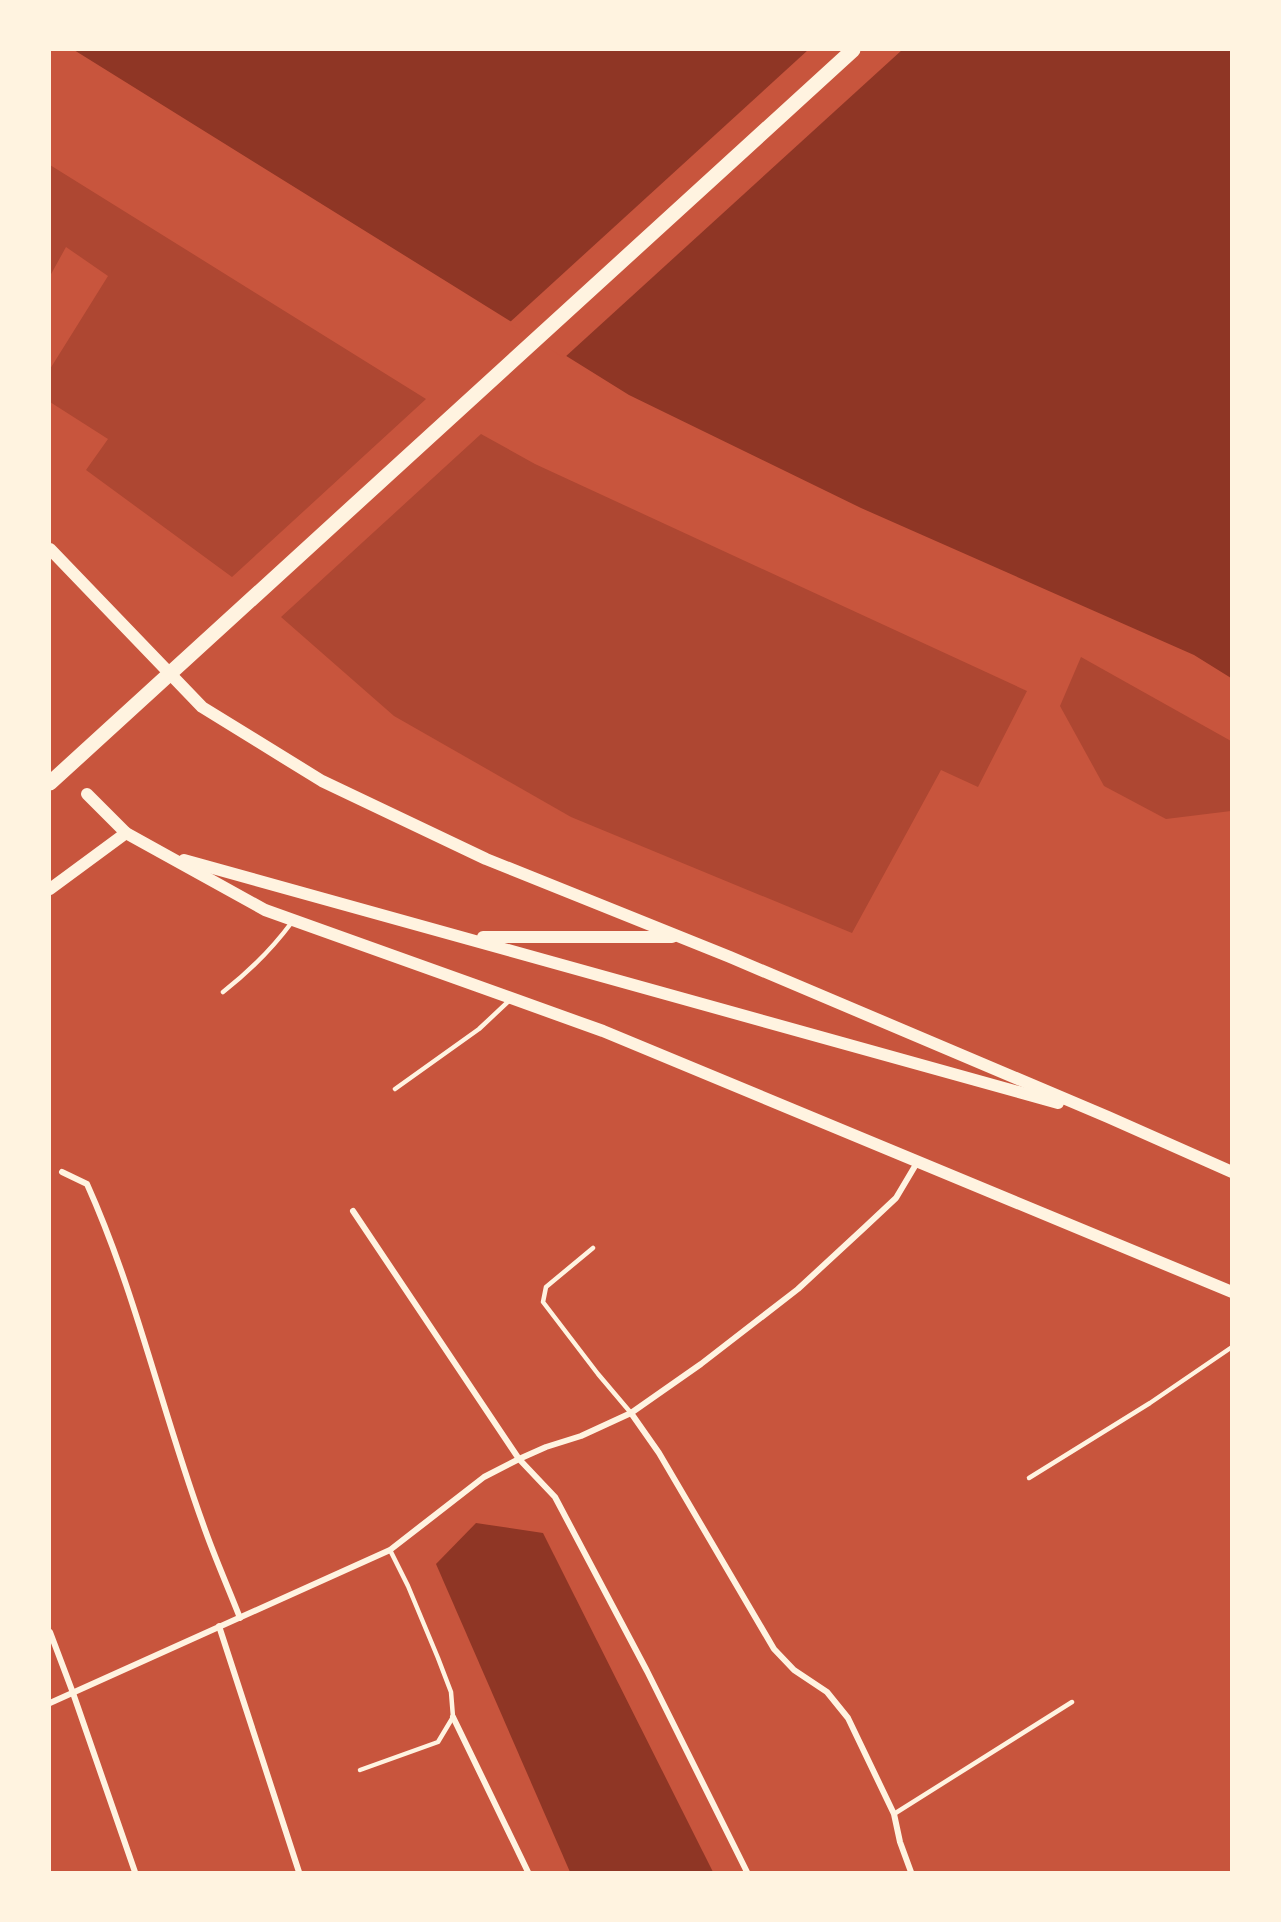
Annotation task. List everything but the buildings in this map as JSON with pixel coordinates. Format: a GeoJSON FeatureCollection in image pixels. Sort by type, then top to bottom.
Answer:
{"type":"FeatureCollection","features":[{"type":"Feature","properties":{"kind":"main road"},"geometry":{"type":"LineString","coordinates":[[50,783],[853,50]]}},
{"type":"Feature","properties":{"kind":"main road"},"geometry":{"type":"LineString","coordinates":[[50,549],[202,707],[312,775],[486,860],[680,938],[1108,1117],[1232,1172]]}},
{"type":"Feature","properties":{"kind":"main road"},"geometry":{"type":"LineString","coordinates":[[87,794],[126,833],[265,910],[613,1035],[1232,1292]]}},
{"type":"Feature","properties":{"kind":"main road"},"geometry":{"type":"LineString","coordinates":[[50,888],[126,833]]}},
{"type":"Feature","properties":{"kind":"main road"},"geometry":{"type":"LineString","coordinates":[[165,855],[1108,1117]]}},
{"type":"Feature","properties":{"kind":"main road"},"geometry":{"type":"LineString","coordinates":[[466,937],[680,938]]}},
{"type":"Feature","properties":{"kind":"street"},"geometry":{"type":"LineString","coordinates":[[50,1703],[390,1550],[484,1477],[546,1447],[581,1436],[632,1413],[701,1364],[798,1289],[896,1198],[918,1161]]}},
{"type":"Feature","properties":{"kind":"street"},"geometry":{"type":"LineString","coordinates":[[62,1172],[87,1184],[97,1204],[141,1327],[203,1524],[240,1618]]}},
{"type":"Feature","properties":{"kind":"street"},"geometry":{"type":"LineString","coordinates":[[354,1211],[519,1459],[555,1497],[647,1671],[747,1872]]}},
{"type":"Feature","properties":{"kind":"street"},"geometry":{"type":"LineString","coordinates":[[632,1413],[659,1453],[749,1610],[774,1649],[794,1670],[826,1692],[848,1718],[894,1814],[900,1842],[911,1872]]}},
{"type":"Feature","properties":{"kind":"street"},"geometry":{"type":"LineString","coordinates":[[219,1626],[299,1872]]}},
{"type":"Feature","properties":{"kind":"street"},"geometry":{"type":"LineString","coordinates":[[50,1632],[135,1872]]}},
{"type":"Feature","properties":{"kind":"street"},"geometry":{"type":"LineString","coordinates":[[453,1718],[528,1872]]}},
{"type":"Feature","properties":{"kind":"lane"},"geometry":{"type":"LineString","coordinates":[[223,992],[243,977],[272,948],[294,920]]}},
{"type":"Feature","properties":{"kind":"lane"},"geometry":{"type":"LineString","coordinates":[[395,1089],[479,1029],[513,998]]}},
{"type":"Feature","properties":{"kind":"lane"},"geometry":{"type":"LineString","coordinates":[[593,1248],[546,1287],[543,1302],[598,1374],[632,1413]]}},
{"type":"Feature","properties":{"kind":"lane"},"geometry":{"type":"LineString","coordinates":[[1029,1478],[1232,1347]]}},
{"type":"Feature","properties":{"kind":"lane"},"geometry":{"type":"LineString","coordinates":[[360,1770],[438,1742],[453,1718],[451,1692],[408,1586],[390,1550]]}},
{"type":"Feature","properties":{"kind":"lane"},"geometry":{"type":"LineString","coordinates":[[894,1814],[1072,1702]]}},
{"type":"Feature","properties":{"kind":"shaded area"},"geometry":{"type":"Polygon","coordinates":[[[74,50],[1231,50],[1231,678],[1194,655],[861,508],[629,395],[74,50]]]}},
{"type":"Feature","properties":{"kind":"shaded area"},"geometry":{"type":"Polygon","coordinates":[[[50,165],[426,399],[232,577],[86,470],[108,439],[50,402],[50,369],[108,276],[66,247],[50,276],[50,165]]]}},
{"type":"Feature","properties":{"kind":"shaded area"},"geometry":{"type":"Polygon","coordinates":[[[481,434],[535,464],[1027,691],[978,787],[941,770],[852,933],[571,817],[394,716],[281,617],[481,434]]]}},
{"type":"Feature","properties":{"kind":"shaded area"},"geometry":{"type":"Polygon","coordinates":[[[1081,657],[1231,741],[1231,811],[1166,819],[1104,786],[1060,706],[1081,657]]]}},
{"type":"Feature","properties":{"kind":"shaded area"},"geometry":{"type":"Polygon","coordinates":[[[476,1523],[543,1533],[713,1872],[570,1872],[436,1564],[476,1523]]]}},
{"type":"Feature","properties":{"kind":"pier"},"geometry":{"type":"Polygon","coordinates":[[[808,50],[902,50],[564,358],[509,323],[808,50]]]}}]}
